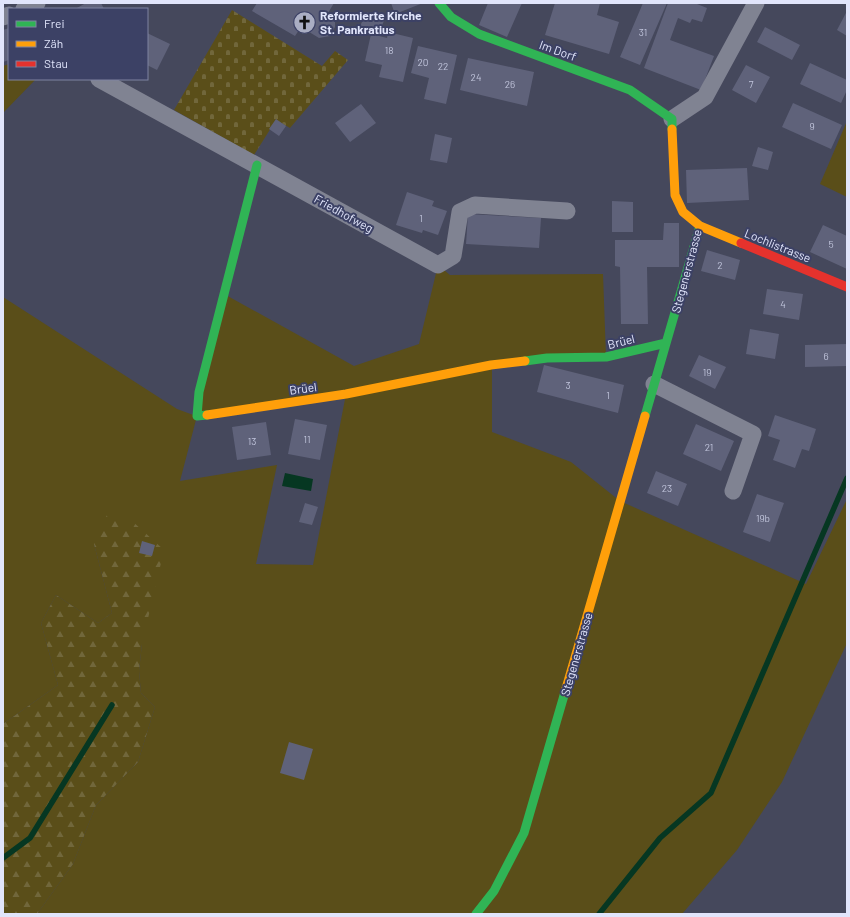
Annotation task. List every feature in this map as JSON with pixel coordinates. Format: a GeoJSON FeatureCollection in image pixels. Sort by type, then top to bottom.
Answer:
{"type":"FeatureCollection","features":[{"type":"Feature","properties":{"kind":"street"},"geometry":{"type":"LineString","coordinates":[[26,8],[37,3]]}},
{"type":"Feature","properties":{"kind":"street","name":"Im Dorf"},"geometry":{"type":"LineString","coordinates":[[439,3],[442,8],[458,22],[478,34],[630,90],[672,118]]}},
{"type":"Feature","properties":{"kind":"street"},"geometry":{"type":"LineString","coordinates":[[672,118],[705,97],[756,3]]}},
{"type":"Feature","properties":{"kind":"street","name":"Friedhofweg"},"geometry":{"type":"LineString","coordinates":[[102,80],[438,265],[453,256],[460,212],[475,205],[567,211]]}},
{"type":"Feature","properties":{"kind":"street","name":"Stegenerstrasse"},"geometry":{"type":"LineString","coordinates":[[476,914],[494,891],[524,833],[700,226],[683,212],[675,195],[672,118]]}},
{"type":"Feature","properties":{"kind":"street","name":"Brüel"},"geometry":{"type":"LineString","coordinates":[[257,165],[199,392],[197,416],[346,394],[491,365],[546,358],[606,357],[666,343]]}},
{"type":"Feature","properties":{"kind":"street","name":"Lochlistrasse"},"geometry":{"type":"LineString","coordinates":[[700,226],[847,287]]}},
{"type":"Feature","properties":{"kind":"street"},"geometry":{"type":"LineString","coordinates":[[654,384],[753,434],[733,491]]}},
{"type":"Feature","properties":{"kind":"green space"},"geometry":{"type":"Polygon","coordinates":[[[232,10],[322,66],[335,51],[348,60],[290,128],[276,120],[254,155],[174,110],[232,10]]]}},
{"type":"Feature","properties":{"kind":"green space"},"geometry":{"type":"Polygon","coordinates":[[[8,64],[8,80],[35,80],[3,113],[3,66],[8,64]]]}},
{"type":"Feature","properties":{"kind":"green space"},"geometry":{"type":"Polygon","coordinates":[[[847,121],[847,197],[820,184],[847,121]]]}},
{"type":"Feature","properties":{"kind":"green space"},"geometry":{"type":"Polygon","coordinates":[[[438,265],[450,275],[603,274],[606,357],[492,365],[492,432],[571,462],[620,501],[806,584],[847,499],[847,643],[782,782],[737,850],[682,914],[37,914],[73,864],[96,805],[138,762],[155,707],[141,693],[139,671],[142,644],[94,544],[112,613],[98,623],[56,595],[41,623],[58,685],[3,724],[3,297],[177,409],[196,416],[224,294],[354,366],[419,344],[438,265]],[[346,394],[197,416],[180,481],[277,465],[256,564],[313,565],[346,394]]]}},
{"type":"Feature","properties":{"kind":"green space"},"geometry":{"type":"Polygon","coordinates":[[[107,515],[132,521],[164,550],[142,644],[139,671],[141,693],[155,707],[138,762],[96,805],[73,864],[37,914],[3,914],[3,724],[58,685],[41,623],[56,595],[98,623],[112,613],[94,544],[107,515]]]}},
{"type":"Feature","properties":{"kind":"shaded area"},"geometry":{"type":"Polygon","coordinates":[[[285,473],[313,479],[311,491],[282,486],[285,473]]]}},
{"type":"Feature","properties":{"kind":"building"},"geometry":{"type":"Polygon","coordinates":[[[86,3],[101,3],[104,8],[77,8],[86,3]]]}},
{"type":"Feature","properties":{"kind":"building","name":"Reformierte Kirche St. Pankratius"},"geometry":{"type":"Polygon","coordinates":[[[257,3],[334,3],[328,13],[335,17],[335,27],[330,36],[319,38],[301,27],[295,36],[252,11],[257,3]]]}},
{"type":"Feature","properties":{"kind":"building"},"geometry":{"type":"Polygon","coordinates":[[[391,3],[423,3],[395,14],[391,3]]]}},
{"type":"Feature","properties":{"kind":"building"},"geometry":{"type":"Polygon","coordinates":[[[488,3],[522,3],[507,37],[479,25],[488,3]]]}},
{"type":"Feature","properties":{"kind":"building"},"geometry":{"type":"Polygon","coordinates":[[[555,3],[600,3],[597,15],[619,22],[609,54],[545,35],[555,3]]]}},
{"type":"Feature","properties":{"kind":"building"},"geometry":{"type":"Polygon","coordinates":[[[643,3],[667,3],[640,65],[620,57],[643,3]]]}},
{"type":"Feature","properties":{"kind":"building"},"geometry":{"type":"Polygon","coordinates":[[[668,3],[698,3],[697,4],[707,8],[702,22],[692,19],[690,23],[678,18],[670,40],[714,56],[701,90],[644,68],[668,3]]]}},
{"type":"Feature","properties":{"kind":"building"},"geometry":{"type":"Polygon","coordinates":[[[847,11],[847,36],[837,30],[847,11]]]}},
{"type":"Feature","properties":{"kind":"building"},"geometry":{"type":"Polygon","coordinates":[[[367,12],[384,21],[378,34],[359,28],[367,12]]]}},
{"type":"Feature","properties":{"kind":"building"},"geometry":{"type":"Polygon","coordinates":[[[765,27],[800,45],[792,60],[757,42],[765,27]]]}},
{"type":"Feature","properties":{"kind":"building"},"geometry":{"type":"Polygon","coordinates":[[[8,28],[8,60],[3,62],[3,30],[8,28]]]}},
{"type":"Feature","properties":{"kind":"building"},"geometry":{"type":"Polygon","coordinates":[[[388,32],[413,38],[403,82],[379,77],[382,65],[365,61],[371,34],[387,38],[388,32]]]}},
{"type":"Feature","properties":{"kind":"building"},"geometry":{"type":"Polygon","coordinates":[[[148,33],[170,44],[157,70],[148,66],[148,33]]]}},
{"type":"Feature","properties":{"kind":"building"},"geometry":{"type":"Polygon","coordinates":[[[418,46],[457,55],[446,104],[424,99],[429,78],[411,73],[418,46]]]}},
{"type":"Feature","properties":{"kind":"building"},"geometry":{"type":"Polygon","coordinates":[[[468,58],[534,72],[527,106],[460,90],[468,58]]]}},
{"type":"Feature","properties":{"kind":"building"},"geometry":{"type":"Polygon","coordinates":[[[810,63],[847,80],[847,90],[841,103],[800,84],[810,63]]]}},
{"type":"Feature","properties":{"kind":"building"},"geometry":{"type":"Polygon","coordinates":[[[746,65],[770,77],[756,103],[732,90],[746,65]]]}},
{"type":"Feature","properties":{"kind":"building"},"geometry":{"type":"Polygon","coordinates":[[[793,103],[842,125],[831,149],[782,127],[793,103]]]}},
{"type":"Feature","properties":{"kind":"building"},"geometry":{"type":"Polygon","coordinates":[[[361,104],[376,123],[350,142],[335,123],[361,104]]]}},
{"type":"Feature","properties":{"kind":"building"},"geometry":{"type":"Polygon","coordinates":[[[276,119],[286,126],[279,136],[269,129],[276,119]]]}},
{"type":"Feature","properties":{"kind":"building"},"geometry":{"type":"Polygon","coordinates":[[[435,134],[452,138],[447,163],[430,160],[435,134]]]}},
{"type":"Feature","properties":{"kind":"building"},"geometry":{"type":"Polygon","coordinates":[[[758,147],[773,152],[768,170],[752,166],[758,147]]]}},
{"type":"Feature","properties":{"kind":"building"},"geometry":{"type":"Polygon","coordinates":[[[747,168],[749,200],[687,203],[686,170],[747,168]]]}},
{"type":"Feature","properties":{"kind":"building"},"geometry":{"type":"Polygon","coordinates":[[[407,192],[434,201],[432,206],[447,211],[438,235],[423,230],[422,233],[396,225],[407,192]]]}},
{"type":"Feature","properties":{"kind":"building"},"geometry":{"type":"Polygon","coordinates":[[[612,201],[633,202],[633,232],[612,232],[612,201]]]}},
{"type":"Feature","properties":{"kind":"building"},"geometry":{"type":"Polygon","coordinates":[[[468,214],[541,218],[539,248],[466,244],[468,214]]]}},
{"type":"Feature","properties":{"kind":"building"},"geometry":{"type":"Polygon","coordinates":[[[664,223],[679,223],[679,267],[647,267],[648,324],[621,324],[620,267],[615,266],[615,240],[663,240],[664,223]]]}},
{"type":"Feature","properties":{"kind":"building"},"geometry":{"type":"Polygon","coordinates":[[[823,225],[847,236],[847,269],[810,252],[823,225]]]}},
{"type":"Feature","properties":{"kind":"building"},"geometry":{"type":"Polygon","coordinates":[[[707,250],[740,260],[735,280],[701,271],[707,250]]]}},
{"type":"Feature","properties":{"kind":"building"},"geometry":{"type":"Polygon","coordinates":[[[767,289],[803,294],[799,320],[763,314],[767,289]]]}},
{"type":"Feature","properties":{"kind":"building"},"geometry":{"type":"Polygon","coordinates":[[[750,329],[779,334],[775,359],[746,354],[750,329]]]}},
{"type":"Feature","properties":{"kind":"building"},"geometry":{"type":"Polygon","coordinates":[[[847,344],[847,366],[805,367],[805,345],[847,344]]]}},
{"type":"Feature","properties":{"kind":"building"},"geometry":{"type":"Polygon","coordinates":[[[699,355],[726,367],[715,389],[689,376],[699,355]]]}},
{"type":"Feature","properties":{"kind":"building"},"geometry":{"type":"Polygon","coordinates":[[[544,365],[624,385],[618,413],[537,392],[544,365]]]}},
{"type":"Feature","properties":{"kind":"building"},"geometry":{"type":"Polygon","coordinates":[[[775,415],[816,429],[809,451],[802,449],[795,468],[773,460],[780,440],[768,436],[775,415]]]}},
{"type":"Feature","properties":{"kind":"building"},"geometry":{"type":"Polygon","coordinates":[[[295,419],[327,425],[320,460],[288,454],[295,419]]]}},
{"type":"Feature","properties":{"kind":"building"},"geometry":{"type":"Polygon","coordinates":[[[266,422],[271,455],[237,460],[232,427],[266,422]]]}},
{"type":"Feature","properties":{"kind":"building"},"geometry":{"type":"Polygon","coordinates":[[[696,424],[734,441],[721,471],[683,454],[696,424]]]}},
{"type":"Feature","properties":{"kind":"building"},"geometry":{"type":"Polygon","coordinates":[[[656,471],[687,484],[678,506],[647,493],[656,471]]]}},
{"type":"Feature","properties":{"kind":"building"},"geometry":{"type":"Polygon","coordinates":[[[757,494],[784,503],[770,542],[743,532],[757,494]]]}},
{"type":"Feature","properties":{"kind":"building"},"geometry":{"type":"Polygon","coordinates":[[[305,503],[318,507],[312,525],[299,522],[305,503]]]}},
{"type":"Feature","properties":{"kind":"building"},"geometry":{"type":"Polygon","coordinates":[[[142,541],[155,545],[152,556],[139,553],[142,541]]]}},
{"type":"Feature","properties":{"kind":"building"},"geometry":{"type":"Polygon","coordinates":[[[289,742],[313,749],[304,780],[280,773],[289,742]]]}},
{"type":"Feature","properties":{"kind":"waterway"},"geometry":{"type":"LineString","coordinates":[[599,914],[660,838],[711,793],[847,478]]}},
{"type":"Feature","properties":{"kind":"waterway"},"geometry":{"type":"LineString","coordinates":[[3,858],[30,838],[112,705]]}},
{"type":"Feature","properties":{"kind":"traffic: fast"},"geometry":{"type":"LineString","coordinates":[[439,3],[451,17],[479,34],[630,90],[672,119],[672,129]]}},
{"type":"Feature","properties":{"kind":"traffic: fast"},"geometry":{"type":"LineString","coordinates":[[207,415],[197,416],[199,392],[257,165]]}},
{"type":"Feature","properties":{"kind":"traffic: fast"},"geometry":{"type":"LineString","coordinates":[[645,416],[700,226]]}},
{"type":"Feature","properties":{"kind":"traffic: fast"},"geometry":{"type":"LineString","coordinates":[[525,361],[547,358],[606,357],[666,343]]}},
{"type":"Feature","properties":{"kind":"traffic: fast"},"geometry":{"type":"LineString","coordinates":[[476,914],[494,891],[524,833],[565,692]]}},
{"type":"Feature","properties":{"kind":"traffic: slow"},"geometry":{"type":"LineString","coordinates":[[672,129],[675,195],[683,212],[700,226],[741,243]]}},
{"type":"Feature","properties":{"kind":"traffic: slow"},"geometry":{"type":"LineString","coordinates":[[207,415],[346,394],[491,365],[525,361]]}},
{"type":"Feature","properties":{"kind":"traffic: slow"},"geometry":{"type":"LineString","coordinates":[[565,692],[645,416]]}},
{"type":"Feature","properties":{"kind":"traffic: jam"},"geometry":{"type":"LineString","coordinates":[[741,243],[847,287]]}},
{"type":"Feature","properties":{"kind":"place","name":"Reformierte Kirche St. Pankratius"},"geometry":{"type":"Point","coordinates":[304,22]}}]}
